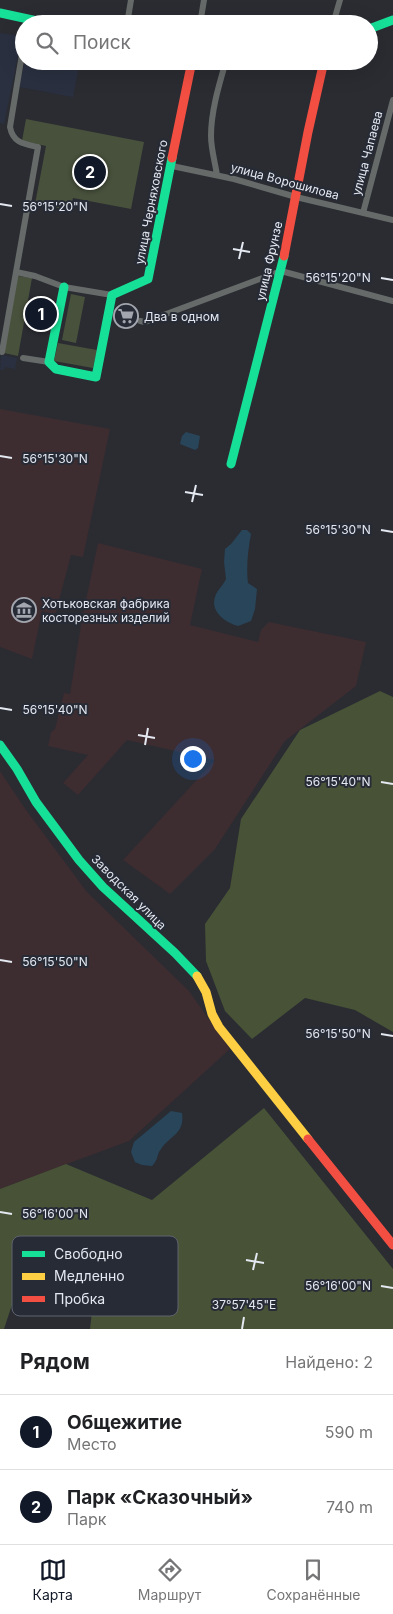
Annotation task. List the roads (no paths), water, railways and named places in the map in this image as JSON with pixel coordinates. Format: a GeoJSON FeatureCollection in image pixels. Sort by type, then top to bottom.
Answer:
{"type":"FeatureCollection","features":[{"type":"Feature","properties":{"kind":"street"},"geometry":{"type":"LineString","coordinates":[[128,15],[131,0]]}},
{"type":"Feature","properties":{"kind":"street"},"geometry":{"type":"LineString","coordinates":[[202,15],[204,0]]}},
{"type":"Feature","properties":{"kind":"street"},"geometry":{"type":"LineString","coordinates":[[336,15],[340,0]]}},
{"type":"Feature","properties":{"kind":"street"},"geometry":{"type":"LineString","coordinates":[[0,13],[15,17]]}},
{"type":"Feature","properties":{"kind":"street"},"geometry":{"type":"LineString","coordinates":[[378,26],[393,20]]}},
{"type":"Feature","properties":{"kind":"street"},"geometry":{"type":"LineString","coordinates":[[2,352],[38,147],[22,144],[12,136],[10,127],[19,70]]}},
{"type":"Feature","properties":{"kind":"street","name":"улица Черняховского"},"geometry":{"type":"LineString","coordinates":[[112,295],[148,279],[190,70]]}},
{"type":"Feature","properties":{"kind":"street"},"geometry":{"type":"LineString","coordinates":[[217,175],[211,137],[212,120],[223,70]]}},
{"type":"Feature","properties":{"kind":"street","name":"улица Фрунзе"},"geometry":{"type":"LineString","coordinates":[[231,464],[281,271],[322,70]]}},
{"type":"Feature","properties":{"kind":"street","name":"улица Чапаева"},"geometry":{"type":"LineString","coordinates":[[364,213],[393,100]]}},
{"type":"Feature","properties":{"kind":"street","name":"улица Ворошилова"},"geometry":{"type":"LineString","coordinates":[[172,166],[217,175],[296,197],[393,220]]}},
{"type":"Feature","properties":{"kind":"street"},"geometry":{"type":"LineString","coordinates":[[140,321],[145,322],[281,271],[393,301]]}},
{"type":"Feature","properties":{"kind":"street"},"geometry":{"type":"LineString","coordinates":[[16,272],[34,276],[64,287],[112,295],[96,377],[56,369],[49,362],[23,358]]}},
{"type":"Feature","properties":{"kind":"street"},"geometry":{"type":"LineString","coordinates":[[49,362],[64,287]]}},
{"type":"Feature","properties":{"kind":"street","name":"Заводская улица"},"geometry":{"type":"LineString","coordinates":[[0,744],[36,802],[79,860],[138,921],[175,953],[200,980],[215,1020],[393,1245]]}},
{"type":"Feature","properties":{"kind":"place","name":"Парк «Сказочный»"},"geometry":{"type":"Point","coordinates":[90,172]}},
{"type":"Feature","properties":{"kind":"place","name":"Общежитие"},"geometry":{"type":"Point","coordinates":[41,314]}},
{"type":"Feature","properties":{"kind":"place","name":"Два в одном"},"geometry":{"type":"Point","coordinates":[126,316]}},
{"type":"Feature","properties":{"kind":"place","name":"Хотьковская фабрика косторезных изделий"},"geometry":{"type":"Point","coordinates":[24,610]}}]}
